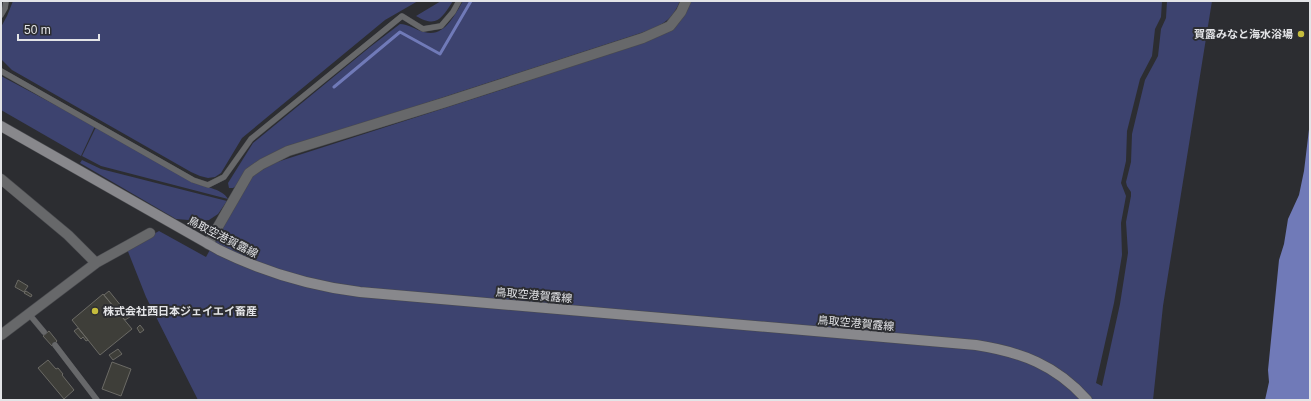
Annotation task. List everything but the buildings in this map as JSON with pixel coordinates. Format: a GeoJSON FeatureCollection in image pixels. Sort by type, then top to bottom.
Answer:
{"type":"FeatureCollection","features":[{"type":"Feature","properties":{"kind":"main road","name":"鳥取空港賀露線"},"geometry":{"type":"LineString","coordinates":[[1,126],[231,256],[277,275],[314,285],[344,290],[991,347],[1020,354],[1047,367],[1074,386],[1087,400]]}},
{"type":"Feature","properties":{"kind":"street"},"geometry":{"type":"LineString","coordinates":[[208,244],[249,172],[262,164],[288,151],[446,102],[643,38],[670,26],[681,12],[686,1]]}},
{"type":"Feature","properties":{"kind":"street"},"geometry":{"type":"LineString","coordinates":[[1,179],[68,236],[96,263]]}},
{"type":"Feature","properties":{"kind":"street"},"geometry":{"type":"LineString","coordinates":[[1,335],[96,263],[150,233]]}},
{"type":"Feature","properties":{"kind":"lane"},"geometry":{"type":"LineString","coordinates":[[1,14],[5,8],[6,1]]}},
{"type":"Feature","properties":{"kind":"lane"},"geometry":{"type":"LineString","coordinates":[[1,71],[193,180],[208,185],[224,177],[251,139],[402,16],[423,29],[441,26],[453,12],[459,1]]}},
{"type":"Feature","properties":{"kind":"lane"},"geometry":{"type":"LineString","coordinates":[[29,314],[44,332]]}},
{"type":"Feature","properties":{"kind":"lane"},"geometry":{"type":"LineString","coordinates":[[55,345],[97,400]]}},
{"type":"Feature","properties":{"kind":"shaded area"},"geometry":{"type":"Polygon","coordinates":[[[13,1],[418,1],[385,20],[242,138],[221,173],[215,177],[208,178],[191,172],[12,70],[1,59],[1,27],[13,1]]]}},
{"type":"Feature","properties":{"kind":"shaded area"},"geometry":{"type":"Polygon","coordinates":[[[441,1],[453,1],[442,17],[438,20],[423,20],[416,16],[441,1]]]}},
{"type":"Feature","properties":{"kind":"shaded area"},"geometry":{"type":"Polygon","coordinates":[[[463,1],[680,1],[670,18],[663,24],[653,29],[288,148],[236,186],[229,188],[228,183],[253,143],[370,47],[400,24],[424,32],[437,32],[448,24],[463,1]]]}},
{"type":"Feature","properties":{"kind":"shaded area"},"geometry":{"type":"Polygon","coordinates":[[[690,1],[1162,1],[1161,17],[1155,29],[1152,56],[1140,79],[1127,131],[1126,161],[1121,183],[1126,196],[1121,223],[1122,255],[1114,303],[1096,383],[1102,386],[1120,304],[1128,253],[1126,222],[1131,192],[1126,182],[1131,162],[1132,134],[1145,80],[1158,56],[1161,29],[1166,18],[1167,1],[1212,1],[1163,306],[1153,400],[198,400],[146,297],[127,249],[159,231],[206,257],[250,177],[274,163],[513,86],[655,37],[690,1]]]}},
{"type":"Feature","properties":{"kind":"shaded area"},"geometry":{"type":"Polygon","coordinates":[[[1,76],[95,126],[81,156],[1,110],[1,76]]]}},
{"type":"Feature","properties":{"kind":"shaded area"},"geometry":{"type":"Polygon","coordinates":[[[1310,121],[1310,400],[1265,400],[1269,382],[1268,370],[1279,260],[1284,244],[1288,219],[1299,195],[1304,171],[1310,121]]]}},
{"type":"Feature","properties":{"kind":"shaded area"},"geometry":{"type":"Polygon","coordinates":[[[96,127],[192,182],[221,192],[228,199],[101,166],[82,156],[96,127]]]}},
{"type":"Feature","properties":{"kind":"shaded area"},"geometry":{"type":"Polygon","coordinates":[[[82,160],[101,169],[227,201],[218,214],[209,220],[201,221],[176,219],[80,163],[82,160]]]}},
{"type":"Feature","properties":{"kind":"waterway"},"geometry":{"type":"LineString","coordinates":[[334,87],[400,32],[440,54],[471,1]]}},
{"type":"Feature","properties":{"kind":"place","name":"賀露みなと海水浴場"},"geometry":{"type":"Point","coordinates":[1301,34]}},
{"type":"Feature","properties":{"kind":"place","name":"株式会社西日本ジェイエイ畜産"},"geometry":{"type":"Point","coordinates":[95,311]}}]}
